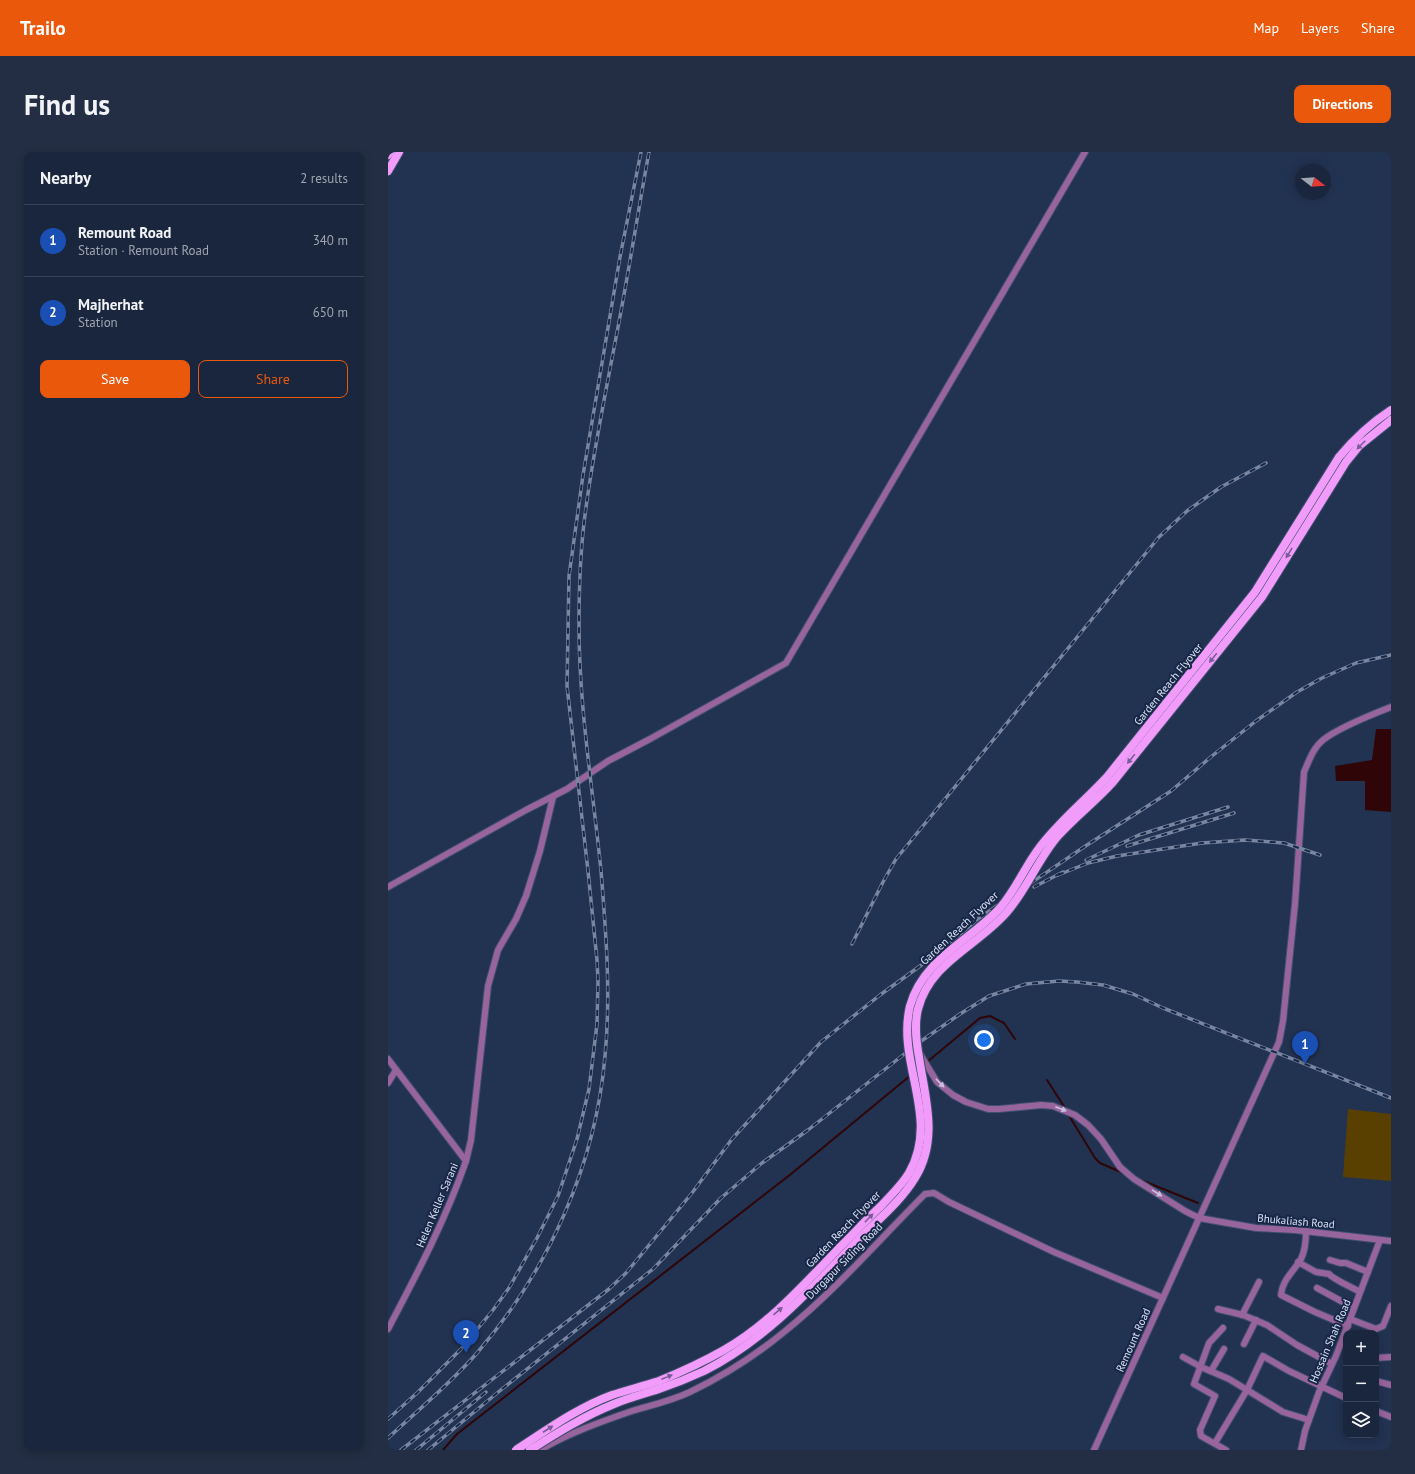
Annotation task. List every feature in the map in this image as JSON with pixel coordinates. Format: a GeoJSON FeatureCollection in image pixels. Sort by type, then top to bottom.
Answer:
{"type":"FeatureCollection","features":[{"type":"Feature","properties":{"kind":"main road"},"geometry":{"type":"LineString","coordinates":[[388,171],[399,152]]}},
{"type":"Feature","properties":{"kind":"main road","name":"Garden Reach Flyover"},"geometry":{"type":"LineString","coordinates":[[516,1450],[569,1416],[612,1396],[657,1381],[689,1368],[726,1349],[784,1306],[897,1189],[912,1166],[919,1149],[921,1134],[921,1119],[910,1052],[908,1029],[910,1006],[922,980],[945,954],[1001,907],[1036,852],[1052,831],[1107,777],[1255,592],[1340,457],[1363,431],[1391,410]]}},
{"type":"Feature","properties":{"kind":"main road","name":"Garden Reach Flyover"},"geometry":{"type":"LineString","coordinates":[[530,1450],[572,1423],[614,1403],[660,1389],[704,1370],[730,1356],[754,1340],[789,1311],[909,1187],[920,1170],[926,1151],[930,1126],[918,1051],[916,1025],[918,1008],[934,977],[950,960],[1007,913],[1043,856],[1058,836],[1098,799],[1113,782],[1262,597],[1346,462],[1359,446],[1391,420]]}},
{"type":"Feature","properties":{"kind":"street"},"geometry":{"type":"LineString","coordinates":[[388,887],[526,810],[553,797],[608,761],[786,663],[1085,152]]}},
{"type":"Feature","properties":{"kind":"street","name":"Remount Road"},"geometry":{"type":"LineString","coordinates":[[1094,1450],[1279,1042],[1283,1021],[1295,904],[1304,772],[1312,754],[1323,740],[1342,729],[1391,707]]}},
{"type":"Feature","properties":{"kind":"street"},"geometry":{"type":"LineString","coordinates":[[466,1161],[471,1140],[489,981],[498,950],[516,919],[526,896],[544,835],[553,797]]}},
{"type":"Feature","properties":{"kind":"street","name":"Bhukaliash Road"},"geometry":{"type":"LineString","coordinates":[[918,1051],[937,1082],[952,1096],[966,1102],[988,1109],[1041,1105],[1053,1106],[1075,1115],[1088,1125],[1101,1139],[1120,1168],[1134,1179],[1185,1211],[1199,1218],[1256,1228],[1391,1241]]}},
{"type":"Feature","properties":{"kind":"street","name":"Helen Keller Sarani"},"geometry":{"type":"LineString","coordinates":[[388,1058],[466,1161],[458,1186],[426,1257],[388,1329]]}},
{"type":"Feature","properties":{"kind":"street"},"geometry":{"type":"LineString","coordinates":[[388,1083],[396,1070]]}},
{"type":"Feature","properties":{"kind":"street","name":"Durgapur Siding Road"},"geometry":{"type":"LineString","coordinates":[[540,1450],[574,1432],[633,1411],[664,1403],[683,1395],[733,1369],[784,1332],[832,1290],[925,1194],[934,1193],[949,1202],[1054,1252],[1162,1298]]}},
{"type":"Feature","properties":{"kind":"street"},"geometry":{"type":"LineString","coordinates":[[1306,1232],[1306,1244],[1301,1259],[1290,1274],[1281,1290],[1281,1294],[1315,1312],[1348,1326]]}},
{"type":"Feature","properties":{"kind":"street","name":"Hossain Shah Road"},"geometry":{"type":"LineString","coordinates":[[1300,1450],[1321,1387],[1348,1326],[1380,1240]]}},
{"type":"Feature","properties":{"kind":"street"},"geometry":{"type":"LineString","coordinates":[[1330,1260],[1346,1263],[1368,1272]]}},
{"type":"Feature","properties":{"kind":"street"},"geometry":{"type":"LineString","coordinates":[[1298,1262],[1316,1272],[1329,1274],[1332,1278],[1343,1282],[1360,1292]]}},
{"type":"Feature","properties":{"kind":"street"},"geometry":{"type":"LineString","coordinates":[[1242,1315],[1260,1282]]}},
{"type":"Feature","properties":{"kind":"street"},"geometry":{"type":"LineString","coordinates":[[1317,1288],[1354,1308]]}},
{"type":"Feature","properties":{"kind":"street"},"geometry":{"type":"LineString","coordinates":[[1383,1326],[1391,1306]]}},
{"type":"Feature","properties":{"kind":"street"},"geometry":{"type":"LineString","coordinates":[[1218,1309],[1242,1315],[1267,1325],[1297,1345],[1332,1364]]}},
{"type":"Feature","properties":{"kind":"street"},"geometry":{"type":"LineString","coordinates":[[1350,1319],[1376,1329],[1383,1326],[1391,1326]]}},
{"type":"Feature","properties":{"kind":"street"},"geometry":{"type":"LineString","coordinates":[[1244,1344],[1256,1320]]}},
{"type":"Feature","properties":{"kind":"street"},"geometry":{"type":"LineString","coordinates":[[1223,1328],[1210,1343],[1194,1384],[1215,1396],[1200,1430],[1201,1436],[1216,1443],[1226,1450]]}},
{"type":"Feature","properties":{"kind":"street"},"geometry":{"type":"LineString","coordinates":[[1211,1371],[1224,1349]]}},
{"type":"Feature","properties":{"kind":"street"},"geometry":{"type":"LineString","coordinates":[[1216,1443],[1247,1390],[1263,1356],[1321,1387],[1343,1397]]}},
{"type":"Feature","properties":{"kind":"street"},"geometry":{"type":"LineString","coordinates":[[1183,1357],[1229,1379],[1283,1412],[1309,1420]]}},
{"type":"Feature","properties":{"kind":"street"},"geometry":{"type":"LineString","coordinates":[[1379,1358],[1391,1357]]}},
{"type":"Feature","properties":{"kind":"street"},"geometry":{"type":"LineString","coordinates":[[1379,1382],[1391,1385]]}},
{"type":"Feature","properties":{"kind":"street"},"geometry":{"type":"LineString","coordinates":[[1379,1412],[1391,1417]]}},
{"type":"Feature","properties":{"kind":"shaded area"},"geometry":{"type":"Polygon","coordinates":[[[1376,729],[1391,729],[1391,812],[1365,810],[1365,781],[1336,781],[1335,766],[1372,760],[1376,729]]]}},
{"type":"Feature","properties":{"kind":"shaded area"},"geometry":{"type":"Polygon","coordinates":[[[1348,1109],[1391,1114],[1391,1181],[1343,1177],[1348,1109]]]}},
{"type":"Feature","properties":{"kind":"waterway"},"geometry":{"type":"LineString","coordinates":[[927,1062],[980,1018],[990,1016],[1004,1023],[1015,1039]]}},
{"type":"Feature","properties":{"kind":"waterway"},"geometry":{"type":"LineString","coordinates":[[443,1450],[457,1434],[791,1174],[911,1075]]}},
{"type":"Feature","properties":{"kind":"waterway"},"geometry":{"type":"LineString","coordinates":[[1047,1080],[1065,1108]]}},
{"type":"Feature","properties":{"kind":"waterway"},"geometry":{"type":"LineString","coordinates":[[1068,1114],[1095,1158],[1100,1163],[1123,1173]]}},
{"type":"Feature","properties":{"kind":"waterway"},"geometry":{"type":"LineString","coordinates":[[1141,1180],[1198,1203]]}},
{"type":"Feature","properties":{"kind":"railway"},"geometry":{"type":"LineString","coordinates":[[388,1419],[417,1393],[461,1349],[509,1288],[537,1238],[558,1196],[577,1139],[589,1089],[597,1024],[598,981],[588,871],[567,686],[569,576],[583,475],[620,257],[641,152]]}},
{"type":"Feature","properties":{"kind":"railway"},"geometry":{"type":"LineString","coordinates":[[388,1438],[467,1364],[503,1321],[526,1287],[564,1214],[579,1176],[591,1136],[600,1096],[607,1033],[608,987],[605,917],[601,871],[581,687],[579,626],[581,562],[584,523],[594,457],[649,152]]}},
{"type":"Feature","properties":{"kind":"railway"},"geometry":{"type":"LineString","coordinates":[[852,944],[896,859],[1159,537],[1187,511],[1221,487],[1266,463]]}},
{"type":"Feature","properties":{"kind":"railway"},"geometry":{"type":"LineString","coordinates":[[401,1450],[609,1289],[626,1273],[692,1193],[732,1139],[821,1042],[880,995],[938,953],[979,918],[1087,845],[1171,791],[1256,721],[1297,692],[1322,678],[1356,663],[1391,655]]}},
{"type":"Feature","properties":{"kind":"railway"},"geometry":{"type":"LineString","coordinates":[[1086,860],[1139,835],[1228,807]]}},
{"type":"Feature","properties":{"kind":"railway"},"geometry":{"type":"LineString","coordinates":[[1127,846],[1234,813]]}},
{"type":"Feature","properties":{"kind":"railway"},"geometry":{"type":"LineString","coordinates":[[1058,875],[1088,863],[1117,856],[1202,843],[1245,840],[1284,843],[1320,855]]}},
{"type":"Feature","properties":{"kind":"railway"},"geometry":{"type":"LineString","coordinates":[[1034,887],[1063,872]]}},
{"type":"Feature","properties":{"kind":"railway"},"geometry":{"type":"LineString","coordinates":[[428,1450],[653,1269],[721,1198],[762,1163],[808,1130],[917,1044],[989,996],[1026,984],[1059,981],[1103,985],[1133,994],[1163,1008],[1391,1098]]}},
{"type":"Feature","properties":{"kind":"railway"},"geometry":{"type":"LineString","coordinates":[[416,1450],[486,1392]]}},
{"type":"Feature","properties":{"kind":"place","name":"Remount Road"},"geometry":{"type":"Point","coordinates":[1305,1064]}},
{"type":"Feature","properties":{"kind":"place","name":"Majherhat"},"geometry":{"type":"Point","coordinates":[466,1353]}}]}
